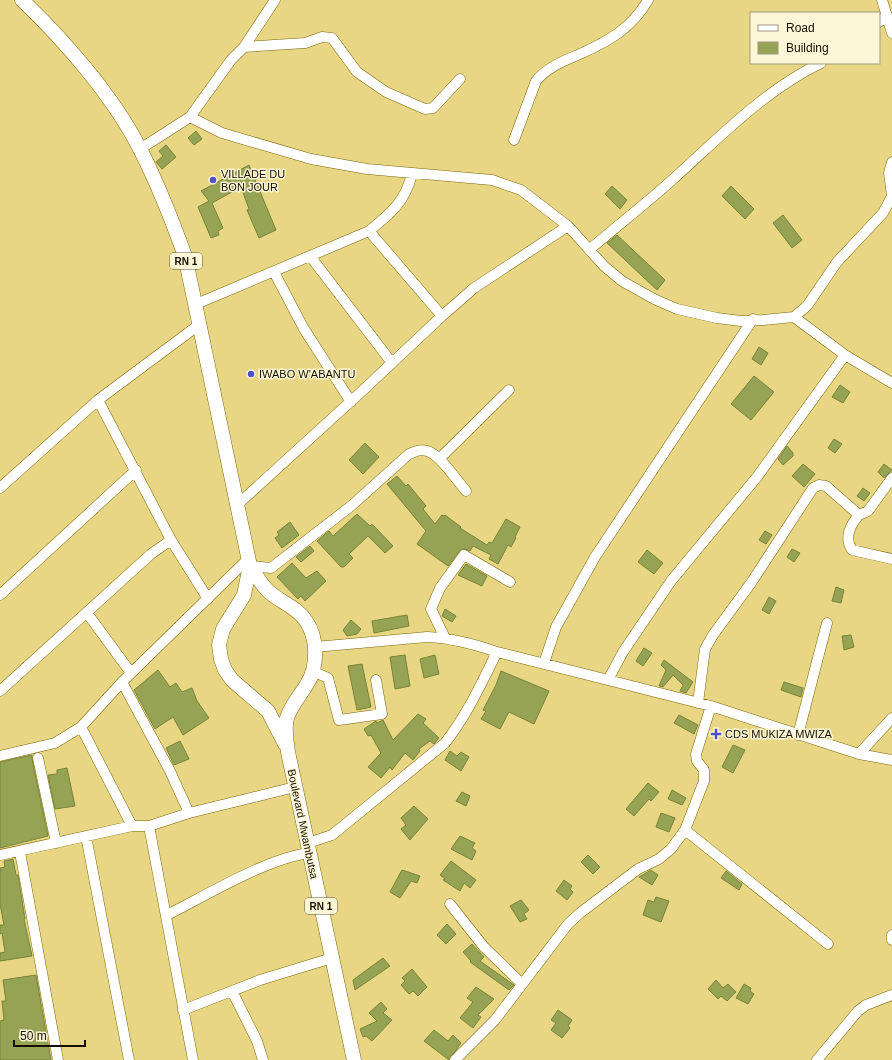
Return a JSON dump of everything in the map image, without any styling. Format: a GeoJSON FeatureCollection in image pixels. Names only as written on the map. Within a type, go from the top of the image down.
{"type":"FeatureCollection","features":[{"type":"Feature","properties":{"kind":"highway","name":"RN 1"},"geometry":{"type":"LineString","coordinates":[[22,0],[67,46],[120,117],[140,149],[175,229],[185,256],[236,506],[249,562]]}},
{"type":"Feature","properties":{"kind":"highway","name":"Boulevard Mwambutsa"},"geometry":{"type":"LineString","coordinates":[[249,562],[268,591],[295,609],[306,620],[311,630],[315,647],[312,671],[308,684],[296,698],[286,720],[288,752],[354,1060]]}},
{"type":"Feature","properties":{"kind":"highway","name":"Boulevard Mwambutsa"},"geometry":{"type":"LineString","coordinates":[[249,562],[244,595],[229,617],[223,629],[219,645],[221,659],[225,670],[232,680],[268,711],[288,752]]}},
{"type":"Feature","properties":{"kind":"street"},"geometry":{"type":"LineString","coordinates":[[140,149],[190,117],[231,60],[244,47],[274,0]]}},
{"type":"Feature","properties":{"kind":"street"},"geometry":{"type":"LineString","coordinates":[[514,140],[536,81],[542,73],[625,30],[640,15],[648,0]]}},
{"type":"Feature","properties":{"kind":"street"},"geometry":{"type":"LineString","coordinates":[[882,0],[883,19],[892,33]]}},
{"type":"Feature","properties":{"kind":"street"},"geometry":{"type":"LineString","coordinates":[[244,47],[305,43],[322,38],[332,38],[357,72],[386,92],[425,109],[433,108],[460,79]]}},
{"type":"Feature","properties":{"kind":"street"},"geometry":{"type":"LineString","coordinates":[[589,250],[671,181],[701,151],[749,111],[797,74],[819,64]]}},
{"type":"Feature","properties":{"kind":"street"},"geometry":{"type":"LineString","coordinates":[[190,117],[222,134],[311,159],[368,169],[492,180],[507,184],[521,190],[568,226],[604,266],[622,281],[677,309],[717,318],[741,320],[794,317],[807,306],[837,262],[883,213],[892,196],[892,162]]}},
{"type":"Feature","properties":{"kind":"street"},"geometry":{"type":"LineString","coordinates":[[194,305],[369,231],[394,212],[408,189],[412,174]]}},
{"type":"Feature","properties":{"kind":"street"},"geometry":{"type":"LineString","coordinates":[[236,506],[474,288],[568,226]]}},
{"type":"Feature","properties":{"kind":"street"},"geometry":{"type":"LineString","coordinates":[[369,231],[442,316]]}},
{"type":"Feature","properties":{"kind":"street"},"geometry":{"type":"LineString","coordinates":[[310,256],[392,363]]}},
{"type":"Feature","properties":{"kind":"street"},"geometry":{"type":"LineString","coordinates":[[274,272],[304,329],[351,402]]}},
{"type":"Feature","properties":{"kind":"street"},"geometry":{"type":"LineString","coordinates":[[794,317],[845,355],[892,383]]}},
{"type":"Feature","properties":{"kind":"street"},"geometry":{"type":"LineString","coordinates":[[544,663],[556,627],[595,557],[753,319]]}},
{"type":"Feature","properties":{"kind":"street"},"geometry":{"type":"LineString","coordinates":[[1,484],[98,400],[200,324]]}},
{"type":"Feature","properties":{"kind":"street"},"geometry":{"type":"LineString","coordinates":[[608,680],[623,652],[671,581],[757,478],[845,355]]}},
{"type":"Feature","properties":{"kind":"street"},"geometry":{"type":"LineString","coordinates":[[439,459],[509,390]]}},
{"type":"Feature","properties":{"kind":"street"},"geometry":{"type":"LineString","coordinates":[[98,400],[136,470],[171,540],[208,599]]}},
{"type":"Feature","properties":{"kind":"street"},"geometry":{"type":"LineString","coordinates":[[0,756],[55,743],[82,727],[131,673],[249,562],[271,568],[352,506],[409,454],[419,450],[429,451],[439,459],[466,491]]}},
{"type":"Feature","properties":{"kind":"street"},"geometry":{"type":"LineString","coordinates":[[0,595],[136,470]]}},
{"type":"Feature","properties":{"kind":"street"},"geometry":{"type":"LineString","coordinates":[[892,478],[868,511],[859,516],[852,523],[848,545],[852,550],[892,559]]}},
{"type":"Feature","properties":{"kind":"street"},"geometry":{"type":"LineString","coordinates":[[698,703],[705,649],[713,635],[751,583],[813,488],[819,485],[826,486],[859,516]]}},
{"type":"Feature","properties":{"kind":"street"},"geometry":{"type":"LineString","coordinates":[[0,692],[151,554],[171,540]]}},
{"type":"Feature","properties":{"kind":"street"},"geometry":{"type":"LineString","coordinates":[[445,638],[431,609],[440,588],[464,555],[510,582]]}},
{"type":"Feature","properties":{"kind":"street"},"geometry":{"type":"LineString","coordinates":[[87,613],[131,673]]}},
{"type":"Feature","properties":{"kind":"street"},"geometry":{"type":"LineString","coordinates":[[798,735],[827,623]]}},
{"type":"Feature","properties":{"kind":"street"},"geometry":{"type":"LineString","coordinates":[[315,647],[427,638],[445,638],[473,643],[497,652],[710,706],[859,754],[892,760]]}},
{"type":"Feature","properties":{"kind":"street"},"geometry":{"type":"LineString","coordinates":[[167,915],[247,875],[309,848],[332,835],[445,743],[459,726],[497,652]]}},
{"type":"Feature","properties":{"kind":"street"},"geometry":{"type":"LineString","coordinates":[[312,671],[328,678],[339,720],[382,714],[376,680]]}},
{"type":"Feature","properties":{"kind":"street"},"geometry":{"type":"LineString","coordinates":[[122,682],[170,771],[189,813]]}},
{"type":"Feature","properties":{"kind":"street"},"geometry":{"type":"LineString","coordinates":[[455,1060],[495,1020],[568,924],[580,913],[638,869],[663,855],[671,848],[685,830],[704,781],[704,770],[697,761],[696,754],[710,706]]}},
{"type":"Feature","properties":{"kind":"street"},"geometry":{"type":"LineString","coordinates":[[859,754],[892,718]]}},
{"type":"Feature","properties":{"kind":"street"},"geometry":{"type":"LineString","coordinates":[[82,727],[132,826]]}},
{"type":"Feature","properties":{"kind":"street"},"geometry":{"type":"LineString","coordinates":[[38,758],[56,843]]}},
{"type":"Feature","properties":{"kind":"street"},"geometry":{"type":"LineString","coordinates":[[0,855],[20,852],[132,826],[149,826],[189,813],[295,787]]}},
{"type":"Feature","properties":{"kind":"street"},"geometry":{"type":"LineString","coordinates":[[149,826],[167,915],[193,1060]]}},
{"type":"Feature","properties":{"kind":"street"},"geometry":{"type":"LineString","coordinates":[[685,830],[828,944]]}},
{"type":"Feature","properties":{"kind":"street"},"geometry":{"type":"LineString","coordinates":[[86,836],[129,1060]]}},
{"type":"Feature","properties":{"kind":"street"},"geometry":{"type":"LineString","coordinates":[[20,852],[58,1060]]}},
{"type":"Feature","properties":{"kind":"street"},"geometry":{"type":"LineString","coordinates":[[450,904],[484,947],[522,984]]}},
{"type":"Feature","properties":{"kind":"street"},"geometry":{"type":"LineString","coordinates":[[892,935],[892,940]]}},
{"type":"Feature","properties":{"kind":"street"},"geometry":{"type":"LineString","coordinates":[[183,1010],[260,980],[332,958]]}},
{"type":"Feature","properties":{"kind":"street"},"geometry":{"type":"LineString","coordinates":[[232,992],[254,1035],[264,1060]]}},
{"type":"Feature","properties":{"kind":"street"},"geometry":{"type":"LineString","coordinates":[[817,1060],[858,1011],[866,1005],[892,995]]}},
{"type":"Feature","properties":{"kind":"building"},"geometry":{"type":"Polygon","coordinates":[[[196,131],[202,139],[194,145],[188,138],[196,131]]]}},
{"type":"Feature","properties":{"kind":"building"},"geometry":{"type":"Polygon","coordinates":[[[166,145],[176,157],[162,169],[156,162],[163,156],[159,151],[166,145]]]}},
{"type":"Feature","properties":{"kind":"building"},"geometry":{"type":"Polygon","coordinates":[[[249,165],[276,230],[259,238],[247,210],[249,209],[241,187],[212,203],[223,228],[218,231],[219,235],[211,238],[198,207],[209,201],[201,191],[249,165]]]}},
{"type":"Feature","properties":{"kind":"building"},"geometry":{"type":"Polygon","coordinates":[[[612,186],[627,200],[620,209],[605,194],[612,186]]]}},
{"type":"Feature","properties":{"kind":"building"},"geometry":{"type":"Polygon","coordinates":[[[731,186],[754,209],[745,219],[722,196],[731,186]]]}},
{"type":"Feature","properties":{"kind":"building"},"geometry":{"type":"Polygon","coordinates":[[[783,215],[802,240],[792,248],[773,223],[783,215]]]}},
{"type":"Feature","properties":{"kind":"building"},"geometry":{"type":"Polygon","coordinates":[[[617,235],[665,280],[657,290],[607,243],[617,235]]]}},
{"type":"Feature","properties":{"kind":"building"},"geometry":{"type":"Polygon","coordinates":[[[759,347],[768,353],[761,365],[752,359],[759,347]]]}},
{"type":"Feature","properties":{"kind":"building"},"geometry":{"type":"Polygon","coordinates":[[[754,376],[774,392],[751,420],[731,404],[754,376]]]}},
{"type":"Feature","properties":{"kind":"building"},"geometry":{"type":"Polygon","coordinates":[[[840,385],[850,392],[843,403],[832,397],[840,385]]]}},
{"type":"Feature","properties":{"kind":"building"},"geometry":{"type":"Polygon","coordinates":[[[834,439],[842,444],[835,453],[828,448],[834,439]]]}},
{"type":"Feature","properties":{"kind":"building"},"geometry":{"type":"Polygon","coordinates":[[[365,443],[379,457],[363,474],[349,460],[365,443]]]}},
{"type":"Feature","properties":{"kind":"building"},"geometry":{"type":"Polygon","coordinates":[[[787,446],[793,453],[793,456],[783,465],[778,459],[787,446]]]}},
{"type":"Feature","properties":{"kind":"building"},"geometry":{"type":"Polygon","coordinates":[[[803,464],[815,474],[804,487],[792,476],[803,464]]]}},
{"type":"Feature","properties":{"kind":"building"},"geometry":{"type":"Polygon","coordinates":[[[884,464],[892,470],[884,478],[878,472],[884,464]]]}},
{"type":"Feature","properties":{"kind":"building"},"geometry":{"type":"Polygon","coordinates":[[[397,476],[406,486],[408,484],[426,506],[423,509],[435,524],[442,515],[445,515],[461,527],[460,528],[487,545],[489,542],[492,543],[506,519],[520,527],[511,547],[508,545],[498,564],[489,559],[491,555],[473,546],[470,551],[461,549],[448,566],[417,544],[426,531],[387,484],[397,476]]]}},
{"type":"Feature","properties":{"kind":"building"},"geometry":{"type":"Polygon","coordinates":[[[863,488],[870,493],[864,501],[857,496],[863,488]]]}},
{"type":"Feature","properties":{"kind":"building"},"geometry":{"type":"Polygon","coordinates":[[[357,514],[370,526],[372,524],[393,546],[385,553],[368,536],[349,554],[353,558],[344,567],[341,567],[317,541],[329,531],[333,536],[357,514]]]}},
{"type":"Feature","properties":{"kind":"building"},"geometry":{"type":"Polygon","coordinates":[[[290,522],[299,535],[282,548],[275,538],[279,535],[277,532],[290,522]]]}},
{"type":"Feature","properties":{"kind":"building"},"geometry":{"type":"Polygon","coordinates":[[[765,531],[772,535],[766,544],[759,540],[765,531]]]}},
{"type":"Feature","properties":{"kind":"building"},"geometry":{"type":"Polygon","coordinates":[[[310,546],[314,551],[301,562],[296,557],[310,546]]]}},
{"type":"Feature","properties":{"kind":"building"},"geometry":{"type":"Polygon","coordinates":[[[792,549],[800,553],[794,562],[787,557],[792,549]]]}},
{"type":"Feature","properties":{"kind":"building"},"geometry":{"type":"Polygon","coordinates":[[[647,550],[663,563],[654,574],[638,562],[647,550]]]}},
{"type":"Feature","properties":{"kind":"building"},"geometry":{"type":"Polygon","coordinates":[[[292,563],[306,578],[317,571],[326,581],[305,601],[301,596],[298,599],[277,577],[292,563]]]}},
{"type":"Feature","properties":{"kind":"building"},"geometry":{"type":"Polygon","coordinates":[[[466,564],[487,576],[482,586],[458,575],[466,564]]]}},
{"type":"Feature","properties":{"kind":"building"},"geometry":{"type":"Polygon","coordinates":[[[836,587],[844,590],[841,603],[832,601],[836,587]]]}},
{"type":"Feature","properties":{"kind":"building"},"geometry":{"type":"Polygon","coordinates":[[[769,597],[776,601],[769,614],[762,610],[769,597]]]}},
{"type":"Feature","properties":{"kind":"building"},"geometry":{"type":"Polygon","coordinates":[[[445,609],[456,616],[452,622],[442,616],[445,609]]]}},
{"type":"Feature","properties":{"kind":"building"},"geometry":{"type":"Polygon","coordinates":[[[407,615],[409,626],[374,633],[372,621],[407,615]]]}},
{"type":"Feature","properties":{"kind":"building"},"geometry":{"type":"Polygon","coordinates":[[[351,620],[361,629],[357,634],[347,636],[343,630],[351,620]]]}},
{"type":"Feature","properties":{"kind":"building"},"geometry":{"type":"Polygon","coordinates":[[[851,635],[854,647],[844,650],[842,636],[851,635]]]}},
{"type":"Feature","properties":{"kind":"building"},"geometry":{"type":"Polygon","coordinates":[[[644,648],[652,653],[643,666],[636,661],[644,648]]]}},
{"type":"Feature","properties":{"kind":"building"},"geometry":{"type":"Polygon","coordinates":[[[405,655],[410,686],[395,689],[390,657],[405,655]]]}},
{"type":"Feature","properties":{"kind":"building"},"geometry":{"type":"Polygon","coordinates":[[[435,655],[439,674],[424,678],[420,659],[435,655]]]}},
{"type":"Feature","properties":{"kind":"building"},"geometry":{"type":"Polygon","coordinates":[[[664,660],[693,682],[686,693],[680,691],[683,685],[673,675],[663,687],[659,686],[666,670],[661,665],[664,660]]]}},
{"type":"Feature","properties":{"kind":"building"},"geometry":{"type":"Polygon","coordinates":[[[362,664],[371,707],[357,710],[348,666],[362,664]]]}},
{"type":"Feature","properties":{"kind":"building"},"geometry":{"type":"Polygon","coordinates":[[[158,670],[170,687],[176,683],[182,692],[192,688],[197,701],[209,718],[183,735],[173,717],[155,729],[134,690],[158,670]]]}},
{"type":"Feature","properties":{"kind":"building"},"geometry":{"type":"Polygon","coordinates":[[[501,671],[549,691],[534,724],[509,712],[500,729],[481,719],[486,711],[483,710],[496,685],[501,671]]]}},
{"type":"Feature","properties":{"kind":"building"},"geometry":{"type":"Polygon","coordinates":[[[784,682],[803,688],[801,697],[781,690],[784,682]]]}},
{"type":"Feature","properties":{"kind":"building"},"geometry":{"type":"Polygon","coordinates":[[[418,714],[426,719],[423,723],[439,738],[434,744],[430,741],[419,749],[420,751],[413,760],[405,753],[392,770],[390,767],[381,778],[368,767],[381,753],[371,735],[368,736],[364,729],[376,721],[377,723],[383,720],[393,740],[418,714]]]}},
{"type":"Feature","properties":{"kind":"building"},"geometry":{"type":"Polygon","coordinates":[[[679,715],[698,725],[694,734],[674,723],[679,715]]]}},
{"type":"Feature","properties":{"kind":"building"},"geometry":{"type":"Polygon","coordinates":[[[180,741],[189,759],[174,765],[166,748],[180,741]]]}},
{"type":"Feature","properties":{"kind":"building"},"geometry":{"type":"Polygon","coordinates":[[[733,745],[745,750],[733,773],[722,767],[733,745]]]}},
{"type":"Feature","properties":{"kind":"building"},"geometry":{"type":"Polygon","coordinates":[[[450,751],[457,756],[461,752],[469,757],[461,771],[445,760],[450,751]]]}},
{"type":"Feature","properties":{"kind":"building"},"geometry":{"type":"Polygon","coordinates":[[[32,755],[48,836],[0,848],[0,762],[32,755]]]}},
{"type":"Feature","properties":{"kind":"building"},"geometry":{"type":"Polygon","coordinates":[[[67,768],[75,806],[55,809],[48,775],[57,774],[57,770],[67,768]]]}},
{"type":"Feature","properties":{"kind":"building"},"geometry":{"type":"Polygon","coordinates":[[[648,783],[659,792],[651,801],[649,799],[634,816],[626,809],[648,783]]]}},
{"type":"Feature","properties":{"kind":"building"},"geometry":{"type":"Polygon","coordinates":[[[672,790],[686,798],[682,805],[668,799],[672,790]]]}},
{"type":"Feature","properties":{"kind":"building"},"geometry":{"type":"Polygon","coordinates":[[[462,792],[470,796],[466,806],[456,801],[462,792]]]}},
{"type":"Feature","properties":{"kind":"building"},"geometry":{"type":"Polygon","coordinates":[[[414,806],[428,819],[410,840],[401,829],[406,825],[401,818],[414,806]]]}},
{"type":"Feature","properties":{"kind":"building"},"geometry":{"type":"Polygon","coordinates":[[[661,813],[675,818],[669,832],[656,827],[661,813]]]}},
{"type":"Feature","properties":{"kind":"building"},"geometry":{"type":"Polygon","coordinates":[[[460,836],[475,843],[472,848],[476,851],[472,860],[451,849],[460,836]]]}},
{"type":"Feature","properties":{"kind":"building"},"geometry":{"type":"Polygon","coordinates":[[[588,855],[600,867],[593,874],[581,862],[588,855]]]}},
{"type":"Feature","properties":{"kind":"building"},"geometry":{"type":"Polygon","coordinates":[[[13,859],[16,875],[18,875],[24,919],[32,956],[0,961],[0,953],[5,952],[2,933],[0,934],[0,925],[4,925],[0,904],[0,868],[5,867],[4,861],[13,859]]]}},
{"type":"Feature","properties":{"kind":"building"},"geometry":{"type":"Polygon","coordinates":[[[451,861],[476,880],[470,888],[464,883],[460,891],[443,880],[445,879],[440,875],[451,861]]]}},
{"type":"Feature","properties":{"kind":"building"},"geometry":{"type":"Polygon","coordinates":[[[402,870],[420,876],[417,883],[411,881],[400,898],[390,892],[402,870]]]}},
{"type":"Feature","properties":{"kind":"building"},"geometry":{"type":"Polygon","coordinates":[[[651,870],[658,875],[652,885],[639,877],[651,870]]]}},
{"type":"Feature","properties":{"kind":"building"},"geometry":{"type":"Polygon","coordinates":[[[726,871],[742,884],[739,890],[721,878],[726,871]]]}},
{"type":"Feature","properties":{"kind":"building"},"geometry":{"type":"Polygon","coordinates":[[[564,880],[572,886],[570,889],[573,892],[567,900],[556,891],[564,880]]]}},
{"type":"Feature","properties":{"kind":"building"},"geometry":{"type":"Polygon","coordinates":[[[656,897],[669,901],[661,922],[643,915],[648,900],[654,902],[656,897]]]}},
{"type":"Feature","properties":{"kind":"building"},"geometry":{"type":"Polygon","coordinates":[[[521,900],[529,910],[524,914],[527,919],[520,922],[510,906],[521,900]]]}},
{"type":"Feature","properties":{"kind":"building"},"geometry":{"type":"Polygon","coordinates":[[[447,924],[456,934],[446,944],[437,935],[447,924]]]}},
{"type":"Feature","properties":{"kind":"building"},"geometry":{"type":"Polygon","coordinates":[[[472,944],[484,957],[480,961],[514,985],[509,990],[470,962],[471,961],[463,952],[472,944]]]}},
{"type":"Feature","properties":{"kind":"building"},"geometry":{"type":"Polygon","coordinates":[[[383,958],[390,966],[355,990],[353,980],[383,958]]]}},
{"type":"Feature","properties":{"kind":"building"},"geometry":{"type":"Polygon","coordinates":[[[412,969],[427,987],[418,996],[413,991],[409,994],[401,985],[405,981],[402,978],[412,969]]]}},
{"type":"Feature","properties":{"kind":"building"},"geometry":{"type":"Polygon","coordinates":[[[36,975],[51,1060],[0,1060],[0,1021],[4,1020],[2,1001],[6,1001],[3,980],[36,975]]]}},
{"type":"Feature","properties":{"kind":"building"},"geometry":{"type":"Polygon","coordinates":[[[716,980],[723,988],[728,984],[736,992],[727,1001],[721,996],[718,999],[708,989],[716,980]]]}},
{"type":"Feature","properties":{"kind":"building"},"geometry":{"type":"Polygon","coordinates":[[[744,984],[751,988],[750,991],[754,994],[748,1004],[736,998],[744,984]]]}},
{"type":"Feature","properties":{"kind":"building"},"geometry":{"type":"Polygon","coordinates":[[[476,987],[494,999],[478,1015],[481,1017],[473,1028],[460,1018],[473,1002],[467,998],[476,987]]]}},
{"type":"Feature","properties":{"kind":"building"},"geometry":{"type":"Polygon","coordinates":[[[381,1002],[387,1009],[383,1013],[392,1020],[372,1041],[366,1036],[363,1037],[360,1029],[377,1021],[369,1013],[381,1002]]]}},
{"type":"Feature","properties":{"kind":"building"},"geometry":{"type":"Polygon","coordinates":[[[558,1010],[572,1020],[568,1026],[570,1028],[562,1038],[551,1030],[556,1023],[551,1020],[558,1010]]]}},
{"type":"Feature","properties":{"kind":"building"},"geometry":{"type":"Polygon","coordinates":[[[434,1030],[448,1041],[453,1035],[461,1043],[449,1060],[424,1041],[434,1030]]]}},
{"type":"Feature","properties":{"kind":"place","name":"VILLADE DU BON JOUR"},"geometry":{"type":"Point","coordinates":[213,180]}},
{"type":"Feature","properties":{"kind":"place","name":"IWABO W'ABANTU"},"geometry":{"type":"Point","coordinates":[251,374]}},
{"type":"Feature","properties":{"kind":"place","name":"CDS MUKIZA MWIZA"},"geometry":{"type":"Point","coordinates":[716,734]}}]}
